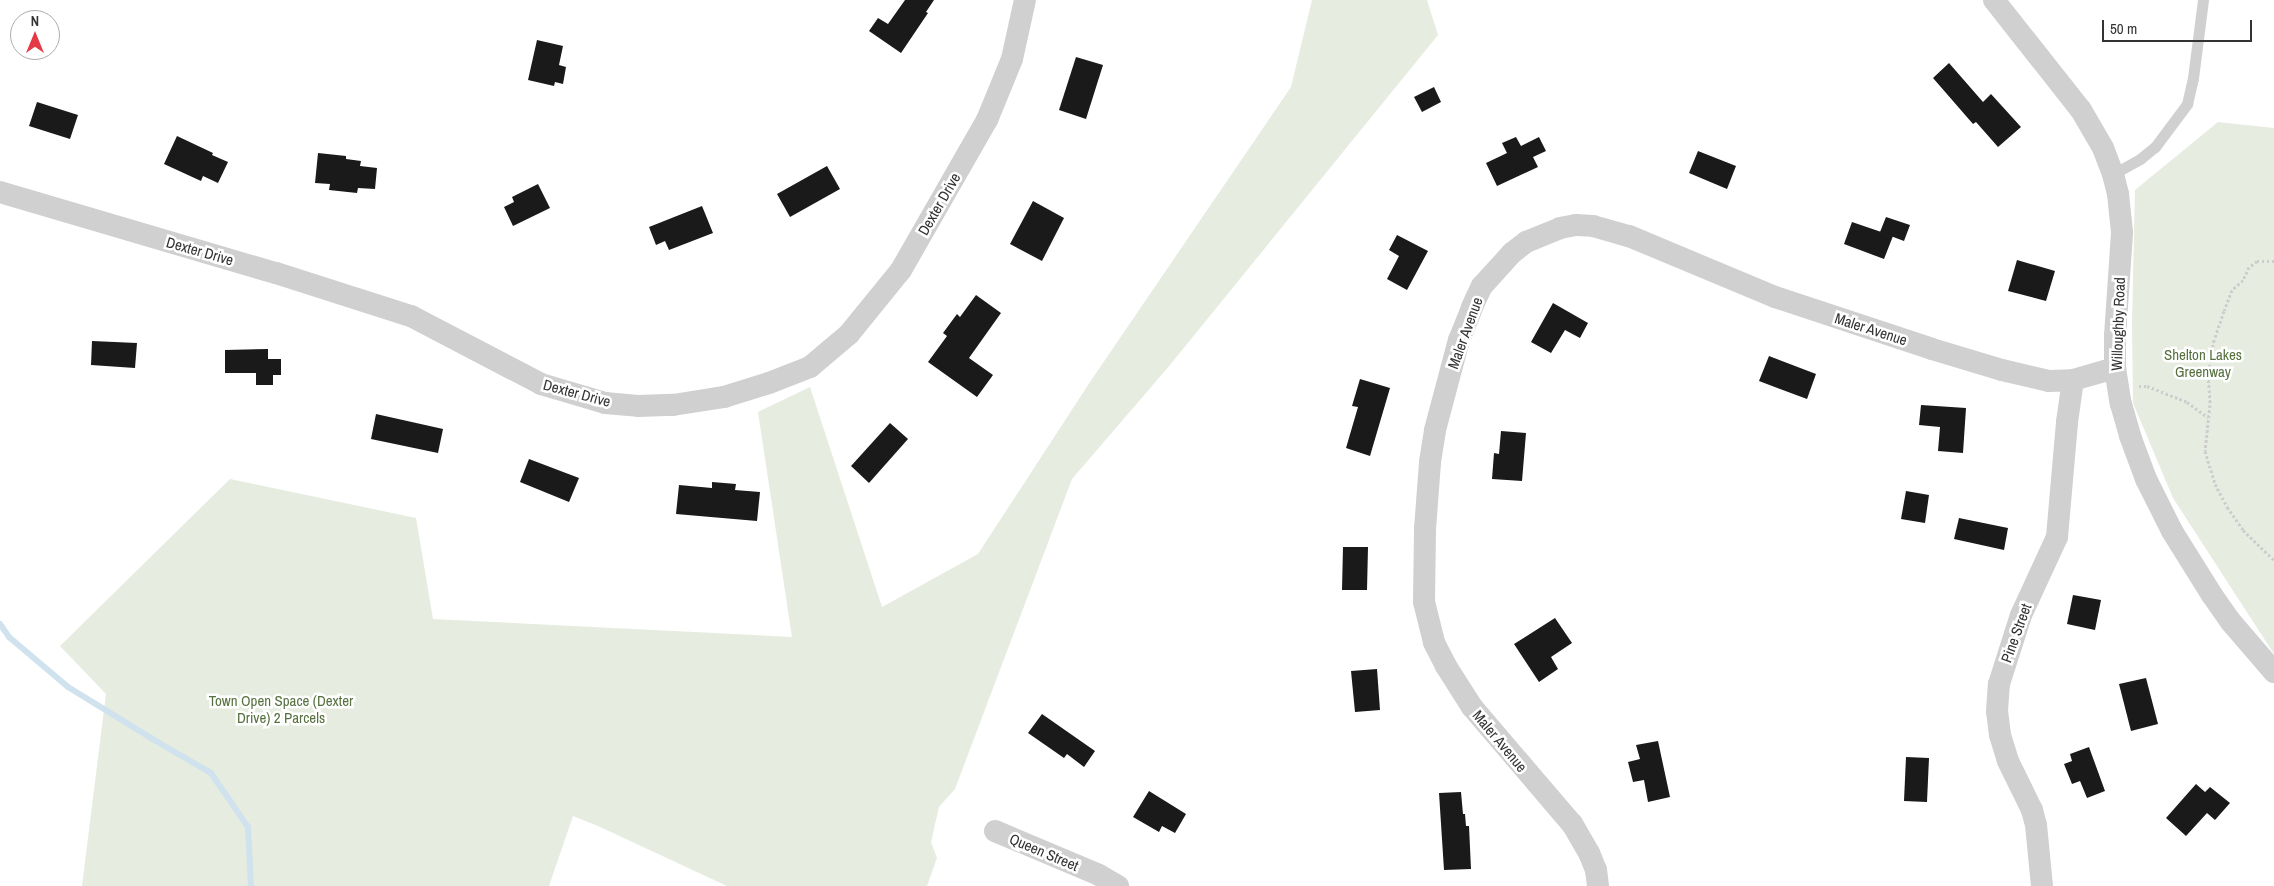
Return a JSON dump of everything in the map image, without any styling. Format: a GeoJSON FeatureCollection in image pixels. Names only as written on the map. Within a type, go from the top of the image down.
{"type":"FeatureCollection","features":[{"type":"Feature","properties":{"kind":"street","name":"Dexter Drive"},"geometry":{"type":"LineString","coordinates":[[0,192],[266,270],[411,316],[541,384],[605,403],[638,406],[673,404],[724,396],[769,384],[810,367],[849,334],[901,270],[987,120],[1012,59],[1025,0]]}},
{"type":"Feature","properties":{"kind":"street","name":"Willoughby Road"},"geometry":{"type":"LineString","coordinates":[[1994,0],[2081,110],[2103,148],[2113,174],[2118,194],[2122,232],[2115,336],[2116,376],[2130,436],[2146,479],[2172,531],[2231,622],[2274,672]]}},
{"type":"Feature","properties":{"kind":"street","name":"Maler Avenue"},"geometry":{"type":"LineString","coordinates":[[1598,886],[1596,870],[1589,853],[1572,824],[1472,707],[1434,642],[1426,610],[1424,529],[1435,430],[1459,340],[1482,286],[1512,253],[1543,234],[1576,225],[1593,226],[1629,236],[1775,297],[1932,349],[2049,382],[2116,376]]}},
{"type":"Feature","properties":{"kind":"street","name":"Pine Street"},"geometry":{"type":"LineString","coordinates":[[2042,886],[2036,825],[2032,810],[2008,761],[2000,736],[1997,711],[1999,684],[2021,615],[2057,537],[2067,422],[2073,380]]}},
{"type":"Feature","properties":{"kind":"street","name":"Queen Street"},"geometry":{"type":"LineString","coordinates":[[996,831],[1099,875],[1118,886]]}},
{"type":"Feature","properties":{"kind":"lane"},"geometry":{"type":"LineString","coordinates":[[2113,174],[2140,159],[2155,147],[2187,104],[2193,78],[2203,0]]}},
{"type":"Feature","properties":{"kind":"path"},"geometry":{"type":"LineString","coordinates":[[2274,262],[2257,261],[2249,267],[2243,280],[2232,290],[2214,340],[2208,375],[2210,405],[2205,451],[2215,484],[2243,530],[2274,560]]}},
{"type":"Feature","properties":{"kind":"path"},"geometry":{"type":"LineString","coordinates":[[2116,376],[2187,402],[2208,416]]}},
{"type":"Feature","properties":{"kind":"green space","name":"Town Open Space (Dexter Drive) 2 Parcels"},"geometry":{"type":"Polygon","coordinates":[[[1312,0],[1427,0],[1438,35],[1170,365],[1072,479],[955,789],[939,807],[931,842],[937,858],[927,886],[727,886],[573,816],[549,886],[82,886],[106,694],[60,646],[230,479],[416,518],[433,619],[792,637],[758,412],[810,387],[882,607],[978,554],[1090,382],[1291,87],[1312,0]]]}},
{"type":"Feature","properties":{"kind":"green space","name":"Shelton Lakes Greenway"},"geometry":{"type":"Polygon","coordinates":[[[2218,122],[2274,128],[2274,654],[2173,498],[2133,403],[2132,323],[2135,190],[2218,122]]]}},
{"type":"Feature","properties":{"kind":"building"},"geometry":{"type":"Polygon","coordinates":[[[905,0],[934,0],[926,12],[928,13],[901,53],[869,31],[878,18],[888,24],[905,0]]]}},
{"type":"Feature","properties":{"kind":"building"},"geometry":{"type":"Polygon","coordinates":[[[537,40],[563,46],[559,65],[566,67],[563,84],[555,82],[554,86],[528,80],[537,40]]]}},
{"type":"Feature","properties":{"kind":"building"},"geometry":{"type":"Polygon","coordinates":[[[1076,57],[1103,65],[1086,119],[1059,110],[1076,57]]]}},
{"type":"Feature","properties":{"kind":"building"},"geometry":{"type":"Polygon","coordinates":[[[1949,63],[1983,102],[1991,94],[2021,127],[1998,147],[1976,122],[1973,124],[1933,78],[1949,63]]]}},
{"type":"Feature","properties":{"kind":"building"},"geometry":{"type":"Polygon","coordinates":[[[1434,87],[1441,102],[1422,112],[1414,97],[1434,87]]]}},
{"type":"Feature","properties":{"kind":"building"},"geometry":{"type":"Polygon","coordinates":[[[37,102],[78,115],[70,139],[29,126],[37,102]]]}},
{"type":"Feature","properties":{"kind":"building"},"geometry":{"type":"Polygon","coordinates":[[[177,136],[228,162],[218,183],[203,176],[201,181],[164,164],[177,136]]]}},
{"type":"Feature","properties":{"kind":"building"},"geometry":{"type":"Polygon","coordinates":[[[1516,137],[1521,146],[1539,137],[1546,151],[1533,157],[1538,167],[1497,186],[1486,163],[1507,153],[1502,143],[1516,137]]]}},
{"type":"Feature","properties":{"kind":"building"},"geometry":{"type":"Polygon","coordinates":[[[1698,151],[1736,166],[1727,189],[1689,173],[1698,151]]]}},
{"type":"Feature","properties":{"kind":"building"},"geometry":{"type":"Polygon","coordinates":[[[318,153],[346,156],[346,159],[361,161],[360,166],[377,168],[375,189],[358,188],[357,193],[329,190],[330,184],[315,183],[318,153]]]}},
{"type":"Feature","properties":{"kind":"building"},"geometry":{"type":"Polygon","coordinates":[[[827,166],[840,189],[790,217],[777,194],[827,166]]]}},
{"type":"Feature","properties":{"kind":"building"},"geometry":{"type":"Polygon","coordinates":[[[538,184],[550,208],[513,226],[504,207],[514,202],[512,197],[538,184]]]}},
{"type":"Feature","properties":{"kind":"building"},"geometry":{"type":"Polygon","coordinates":[[[1033,201],[1064,218],[1042,261],[1010,244],[1033,201]]]}},
{"type":"Feature","properties":{"kind":"building"},"geometry":{"type":"Polygon","coordinates":[[[702,206],[713,233],[669,250],[665,241],[656,245],[649,227],[702,206]]]}},
{"type":"Feature","properties":{"kind":"building"},"geometry":{"type":"Polygon","coordinates":[[[1886,217],[1910,225],[1904,241],[1880,232],[1886,217]]]}},
{"type":"Feature","properties":{"kind":"building"},"geometry":{"type":"Polygon","coordinates":[[[1852,222],[1893,236],[1884,259],[1844,244],[1852,222]]]}},
{"type":"Feature","properties":{"kind":"building"},"geometry":{"type":"Polygon","coordinates":[[[1397,235],[1428,251],[1407,290],[1387,279],[1399,256],[1389,250],[1397,235]]]}},
{"type":"Feature","properties":{"kind":"building"},"geometry":{"type":"Polygon","coordinates":[[[2017,260],[2055,271],[2046,301],[2008,291],[2017,260]]]}},
{"type":"Feature","properties":{"kind":"building"},"geometry":{"type":"Polygon","coordinates":[[[976,295],[1001,313],[969,358],[993,375],[977,397],[928,362],[947,336],[943,333],[957,314],[960,317],[976,295]]]}},
{"type":"Feature","properties":{"kind":"building"},"geometry":{"type":"Polygon","coordinates":[[[1553,303],[1588,323],[1580,338],[1565,330],[1551,353],[1531,342],[1553,303]]]}},
{"type":"Feature","properties":{"kind":"building"},"geometry":{"type":"Polygon","coordinates":[[[92,341],[137,343],[135,368],[91,365],[92,341]]]}},
{"type":"Feature","properties":{"kind":"building"},"geometry":{"type":"Polygon","coordinates":[[[268,349],[268,359],[281,359],[281,375],[273,375],[273,385],[256,385],[256,373],[225,373],[225,350],[268,349]]]}},
{"type":"Feature","properties":{"kind":"building"},"geometry":{"type":"Polygon","coordinates":[[[1769,356],[1816,374],[1807,399],[1759,381],[1769,356]]]}},
{"type":"Feature","properties":{"kind":"building"},"geometry":{"type":"Polygon","coordinates":[[[1360,379],[1390,388],[1370,456],[1346,448],[1358,407],[1352,406],[1360,379]]]}},
{"type":"Feature","properties":{"kind":"building"},"geometry":{"type":"Polygon","coordinates":[[[1921,405],[1966,408],[1963,453],[1938,451],[1940,427],[1919,425],[1921,405]]]}},
{"type":"Feature","properties":{"kind":"building"},"geometry":{"type":"Polygon","coordinates":[[[376,414],[443,429],[438,453],[371,439],[376,414]]]}},
{"type":"Feature","properties":{"kind":"building"},"geometry":{"type":"Polygon","coordinates":[[[890,423],[908,439],[869,483],[851,466],[890,423]]]}},
{"type":"Feature","properties":{"kind":"building"},"geometry":{"type":"Polygon","coordinates":[[[1501,431],[1526,433],[1522,481],[1492,479],[1494,453],[1499,454],[1501,431]]]}},
{"type":"Feature","properties":{"kind":"building"},"geometry":{"type":"Polygon","coordinates":[[[529,459],[579,478],[569,502],[520,482],[529,459]]]}},
{"type":"Feature","properties":{"kind":"building"},"geometry":{"type":"Polygon","coordinates":[[[712,482],[736,484],[735,490],[760,492],[757,521],[676,514],[679,485],[712,488],[712,482]]]}},
{"type":"Feature","properties":{"kind":"building"},"geometry":{"type":"Polygon","coordinates":[[[1906,491],[1929,495],[1925,523],[1901,519],[1906,491]]]}},
{"type":"Feature","properties":{"kind":"building"},"geometry":{"type":"Polygon","coordinates":[[[1959,518],[2008,528],[2004,550],[1954,539],[1959,518]]]}},
{"type":"Feature","properties":{"kind":"building"},"geometry":{"type":"Polygon","coordinates":[[[1343,547],[1368,547],[1367,590],[1342,590],[1343,547]]]}},
{"type":"Feature","properties":{"kind":"building"},"geometry":{"type":"Polygon","coordinates":[[[2073,595],[2101,600],[2095,630],[2067,624],[2073,595]]]}},
{"type":"Feature","properties":{"kind":"building"},"geometry":{"type":"Polygon","coordinates":[[[1555,618],[1572,643],[1551,657],[1558,669],[1539,682],[1514,644],[1555,618]]]}},
{"type":"Feature","properties":{"kind":"building"},"geometry":{"type":"Polygon","coordinates":[[[1377,669],[1380,710],[1355,712],[1351,671],[1377,669]]]}},
{"type":"Feature","properties":{"kind":"building"},"geometry":{"type":"Polygon","coordinates":[[[2146,678],[2158,724],[2131,731],[2119,684],[2146,678]]]}},
{"type":"Feature","properties":{"kind":"building"},"geometry":{"type":"Polygon","coordinates":[[[1042,714],[1095,751],[1084,767],[1067,754],[1064,758],[1028,733],[1042,714]]]}},
{"type":"Feature","properties":{"kind":"building"},"geometry":{"type":"Polygon","coordinates":[[[1658,741],[1670,797],[1648,802],[1644,780],[1633,782],[1628,762],[1640,759],[1636,745],[1658,741]]]}},
{"type":"Feature","properties":{"kind":"building"},"geometry":{"type":"Polygon","coordinates":[[[2089,747],[2105,791],[2087,798],[2080,781],[2072,784],[2064,764],[2072,761],[2070,754],[2089,747]]]}},
{"type":"Feature","properties":{"kind":"building"},"geometry":{"type":"Polygon","coordinates":[[[1906,757],[1929,758],[1927,802],[1904,801],[1906,757]]]}},
{"type":"Feature","properties":{"kind":"building"},"geometry":{"type":"Polygon","coordinates":[[[2196,784],[2205,792],[2210,787],[2230,803],[2215,820],[2207,813],[2186,836],[2166,818],[2196,784]]]}},
{"type":"Feature","properties":{"kind":"building"},"geometry":{"type":"Polygon","coordinates":[[[1149,791],[1186,814],[1175,833],[1162,826],[1159,832],[1133,817],[1149,791]]]}},
{"type":"Feature","properties":{"kind":"building"},"geometry":{"type":"Polygon","coordinates":[[[1461,792],[1463,814],[1465,814],[1466,826],[1469,826],[1471,869],[1444,870],[1439,793],[1461,792]]]}},
{"type":"Feature","properties":{"kind":"waterway"},"geometry":{"type":"LineString","coordinates":[[0,624],[9,637],[68,687],[211,773],[248,827],[251,886]]}}]}
